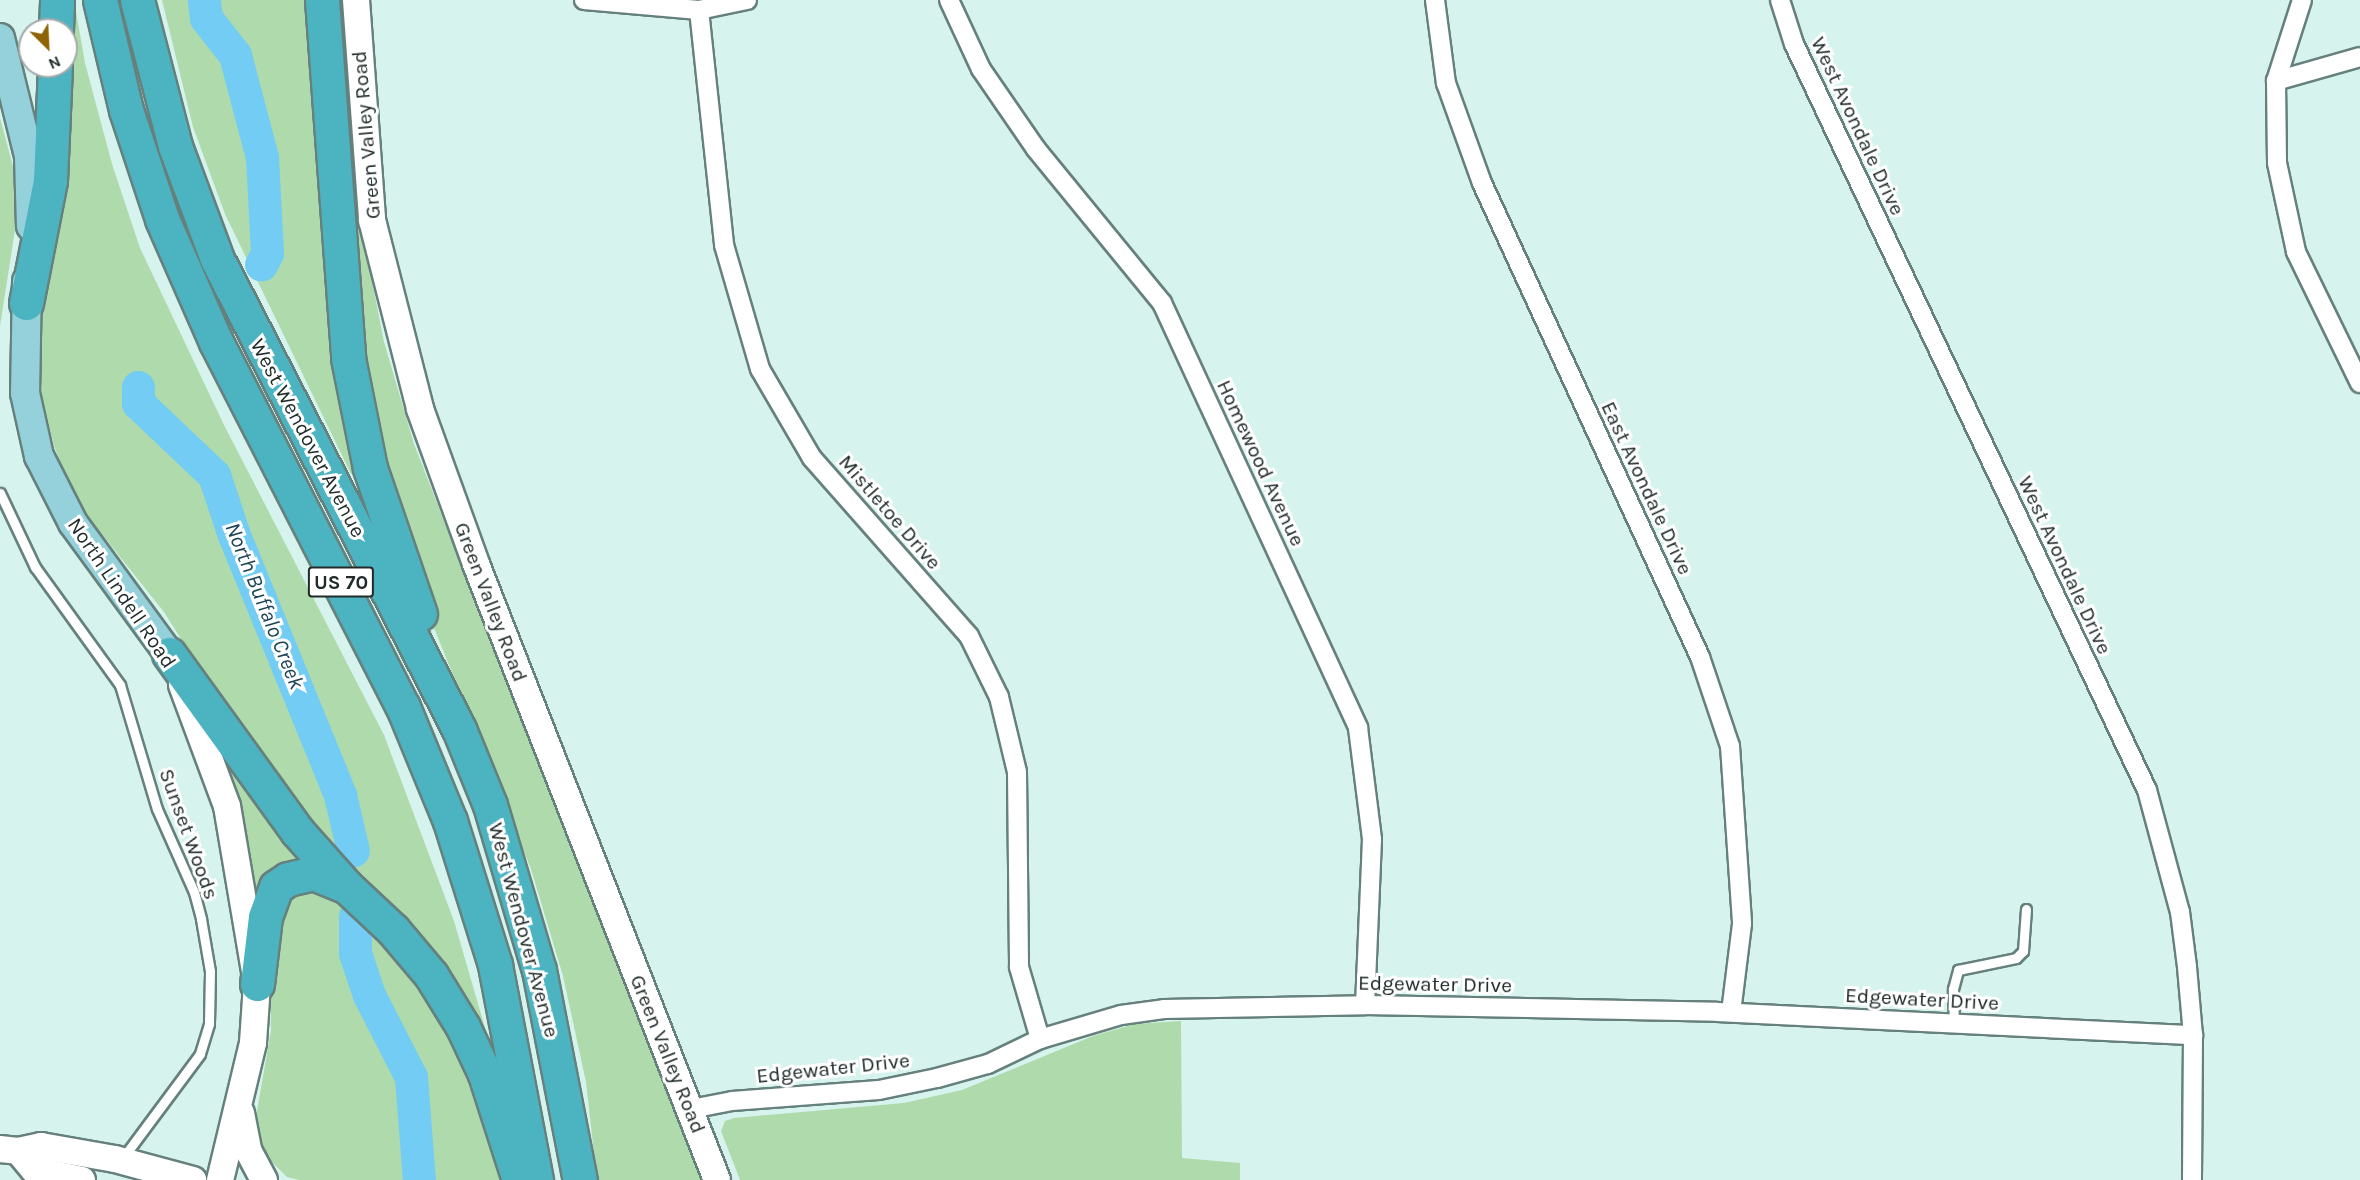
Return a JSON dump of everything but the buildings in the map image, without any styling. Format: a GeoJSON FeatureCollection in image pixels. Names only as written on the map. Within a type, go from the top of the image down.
{"type":"FeatureCollection","features":[{"type":"Feature","properties":{"kind":"highway"},"geometry":{"type":"LineString","coordinates":[[56,18],[57,0]]}},
{"type":"Feature","properties":{"kind":"highway","name":"West Wendover Avenue"},"geometry":{"type":"LineString","coordinates":[[100,0],[126,111],[162,219],[216,342],[393,687],[450,821],[495,965],[536,1180]]}},
{"type":"Feature","properties":{"kind":"highway","name":"West Wendover Avenue"},"geometry":{"type":"LineString","coordinates":[[137,0],[171,135],[217,259],[247,323],[459,729],[490,805],[524,912],[562,1077],[580,1180]]}},
{"type":"Feature","properties":{"kind":"highway"},"geometry":{"type":"LineString","coordinates":[[322,0],[348,358],[370,468],[459,729]]}},
{"type":"Feature","properties":{"kind":"highway"},"geometry":{"type":"LineString","coordinates":[[26,303],[50,181],[54,78]]}},
{"type":"Feature","properties":{"kind":"highway"},"geometry":{"type":"LineString","coordinates":[[169,654],[297,831],[346,886],[393,930],[431,975],[463,1027],[484,1074],[519,1180]]}},
{"type":"Feature","properties":{"kind":"highway"},"geometry":{"type":"LineString","coordinates":[[257,984],[265,917],[276,887],[288,879],[314,873],[346,886]]}},
{"type":"Feature","properties":{"kind":"main road","name":"Green Valley Road"},"geometry":{"type":"LineString","coordinates":[[356,0],[372,220],[420,409],[480,575],[717,1180]]}},
{"type":"Feature","properties":{"kind":"main road","name":"North Lindell Road"},"geometry":{"type":"LineString","coordinates":[[1,56],[29,156],[32,186],[26,303],[25,393],[39,456],[73,523],[169,654],[227,806],[257,984],[253,1043],[220,1180]]}},
{"type":"Feature","properties":{"kind":"main road"},"geometry":{"type":"LineString","coordinates":[[240,1104],[248,1150],[264,1180]]}},
{"type":"Feature","properties":{"kind":"main road"},"geometry":{"type":"LineString","coordinates":[[9,1150],[41,1146],[120,1161],[193,1180]]}},
{"type":"Feature","properties":{"kind":"main road"},"geometry":{"type":"LineString","coordinates":[[9,1150],[34,1170],[82,1180]]}},
{"type":"Feature","properties":{"kind":"street"},"geometry":{"type":"LineString","coordinates":[[584,0],[699,10],[747,0]]}},
{"type":"Feature","properties":{"kind":"street","name":"Homewood Avenue"},"geometry":{"type":"LineString","coordinates":[[949,0],[981,69],[1036,149],[1162,303],[1358,728],[1372,839],[1365,1005]]}},
{"type":"Feature","properties":{"kind":"street","name":"East Avondale Drive"},"geometry":{"type":"LineString","coordinates":[[1435,0],[1446,83],[1482,183],[1700,657],[1730,746],[1742,924],[1731,1012]]}},
{"type":"Feature","properties":{"kind":"street","name":"West Avondale Drive"},"geometry":{"type":"LineString","coordinates":[[1780,0],[1794,44],[2147,790],[2180,912],[2193,1035],[2192,1180]]}},
{"type":"Feature","properties":{"kind":"street"},"geometry":{"type":"LineString","coordinates":[[2301,0],[2276,81],[2277,163],[2296,252],[2360,383]]}},
{"type":"Feature","properties":{"kind":"street","name":"Mistletoe Drive"},"geometry":{"type":"LineString","coordinates":[[699,10],[724,245],[760,369],[812,458],[969,636],[999,697],[1017,772],[1019,967],[1040,1039]]}},
{"type":"Feature","properties":{"kind":"street"},"geometry":{"type":"LineString","coordinates":[[2276,81],[2360,57]]}},
{"type":"Feature","properties":{"kind":"street","name":"Edgewater Drive"},"geometry":{"type":"LineString","coordinates":[[691,1110],[732,1101],[879,1090],[937,1078],[988,1064],[1040,1039],[1122,1015],[1164,1009],[1365,1005],[1731,1012],[2193,1035]]}},
{"type":"Feature","properties":{"kind":"lane","name":"Sunset Woods"},"geometry":{"type":"LineString","coordinates":[[0,493],[35,567],[120,685],[157,808],[194,892],[205,940],[210,971],[210,1024],[200,1054],[120,1161]]}},
{"type":"Feature","properties":{"kind":"lane"},"geometry":{"type":"LineString","coordinates":[[1954,1023],[1953,989],[1959,970],[2016,958],[2022,951],[2026,909]]}},
{"type":"Feature","properties":{"kind":"green space"},"geometry":{"type":"Polygon","coordinates":[[[64,0],[74,0],[77,18],[65,18],[64,0]]]}},
{"type":"Feature","properties":{"kind":"green space"},"geometry":{"type":"Polygon","coordinates":[[[162,0],[309,0],[324,269],[337,388],[358,471],[351,474],[225,214],[193,127],[162,0]]]}},
{"type":"Feature","properties":{"kind":"green space"},"geometry":{"type":"Polygon","coordinates":[[[78,23],[85,63],[112,164],[140,248],[225,427],[384,735],[454,921],[501,1083],[317,838],[228,713],[164,612],[93,523],[70,487],[54,446],[42,397],[40,336],[56,213],[65,78],[78,78],[78,23]]]}},
{"type":"Feature","properties":{"kind":"green space"},"geometry":{"type":"Polygon","coordinates":[[[0,118],[13,166],[17,217],[0,326],[0,118]]]}},
{"type":"Feature","properties":{"kind":"green space"},"geometry":{"type":"Polygon","coordinates":[[[350,168],[384,342],[414,444],[701,1180],[597,1180],[586,1082],[563,976],[531,869],[424,603],[365,398],[350,168]]]}},
{"type":"Feature","properties":{"kind":"green space"},"geometry":{"type":"Polygon","coordinates":[[[228,759],[307,861],[265,878],[256,892],[252,888],[223,761],[228,759]]]}},
{"type":"Feature","properties":{"kind":"green space"},"geometry":{"type":"Polygon","coordinates":[[[327,889],[382,938],[427,996],[464,1059],[506,1180],[299,1180],[287,1177],[262,1152],[255,1122],[271,1031],[270,924],[294,890],[327,889]]]}},
{"type":"Feature","properties":{"kind":"green space"},"geometry":{"type":"Polygon","coordinates":[[[1181,1021],[1182,1158],[1240,1163],[1240,1180],[740,1180],[721,1131],[725,1121],[734,1118],[904,1103],[962,1090],[1093,1036],[1135,1024],[1181,1021]]]}},
{"type":"Feature","properties":{"kind":"waterway","name":"North Buffalo Creek"},"geometry":{"type":"LineString","coordinates":[[204,0],[206,18],[235,55],[262,157],[267,253],[261,265]]}},
{"type":"Feature","properties":{"kind":"waterway","name":"North Buffalo Creek"},"geometry":{"type":"LineString","coordinates":[[138,387],[138,403],[214,475],[234,535],[340,795],[353,851]]}},
{"type":"Feature","properties":{"kind":"waterway","name":"North Buffalo Creek"},"geometry":{"type":"LineString","coordinates":[[355,916],[355,953],[369,995],[411,1077],[419,1180]]}}]}
